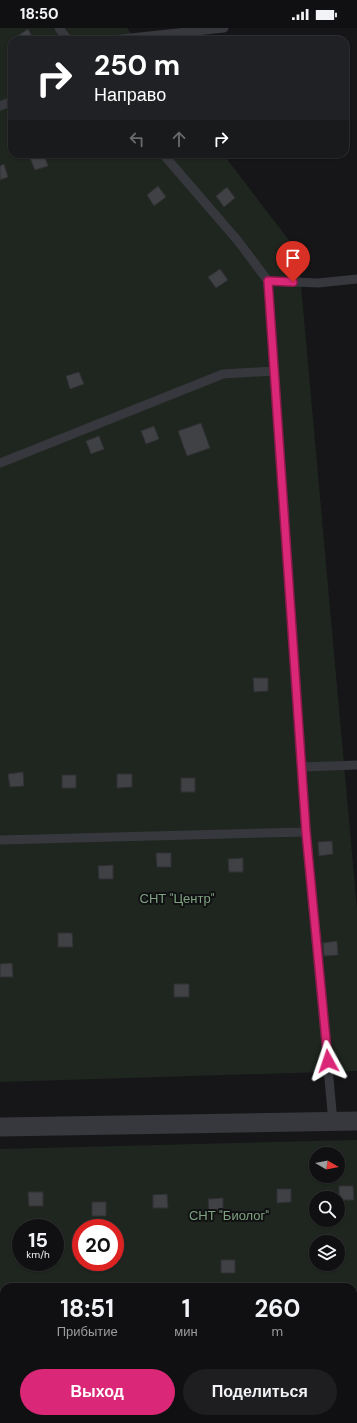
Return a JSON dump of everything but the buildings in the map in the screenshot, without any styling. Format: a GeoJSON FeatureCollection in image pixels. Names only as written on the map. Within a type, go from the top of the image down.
{"type":"FeatureCollection","features":[{"type":"Feature","properties":{"kind":"street"},"geometry":{"type":"LineString","coordinates":[[0,1127],[357,1121]]}},
{"type":"Feature","properties":{"kind":"lane"},"geometry":{"type":"LineString","coordinates":[[149,36],[224,28]]}},
{"type":"Feature","properties":{"kind":"lane"},"geometry":{"type":"LineString","coordinates":[[166,158],[238,241],[268,281],[306,832],[333,1122]]}},
{"type":"Feature","properties":{"kind":"lane"},"geometry":{"type":"LineString","coordinates":[[268,281],[318,283],[357,279]]}},
{"type":"Feature","properties":{"kind":"lane"},"geometry":{"type":"LineString","coordinates":[[0,463],[223,374],[274,371]]}},
{"type":"Feature","properties":{"kind":"lane"},"geometry":{"type":"LineString","coordinates":[[302,767],[357,765]]}},
{"type":"Feature","properties":{"kind":"lane"},"geometry":{"type":"LineString","coordinates":[[0,840],[306,832]]}},
{"type":"Feature","properties":{"kind":"green space","name":"СНТ \"Центр\""},"geometry":{"type":"Polygon","coordinates":[[[0,28],[127,28],[133,36],[8,36],[8,158],[226,158],[298,252],[357,909],[357,1071],[0,1082],[0,28]]]}},
{"type":"Feature","properties":{"kind":"green space","name":"СНТ \"Биолог\""},"geometry":{"type":"Polygon","coordinates":[[[357,1140],[357,1283],[0,1283],[0,1149],[357,1140]]]}},
{"type":"Feature","properties":{"kind":"route"},"geometry":{"type":"LineString","coordinates":[[293,282],[268,281],[306,832],[328,1061]]}}]}
